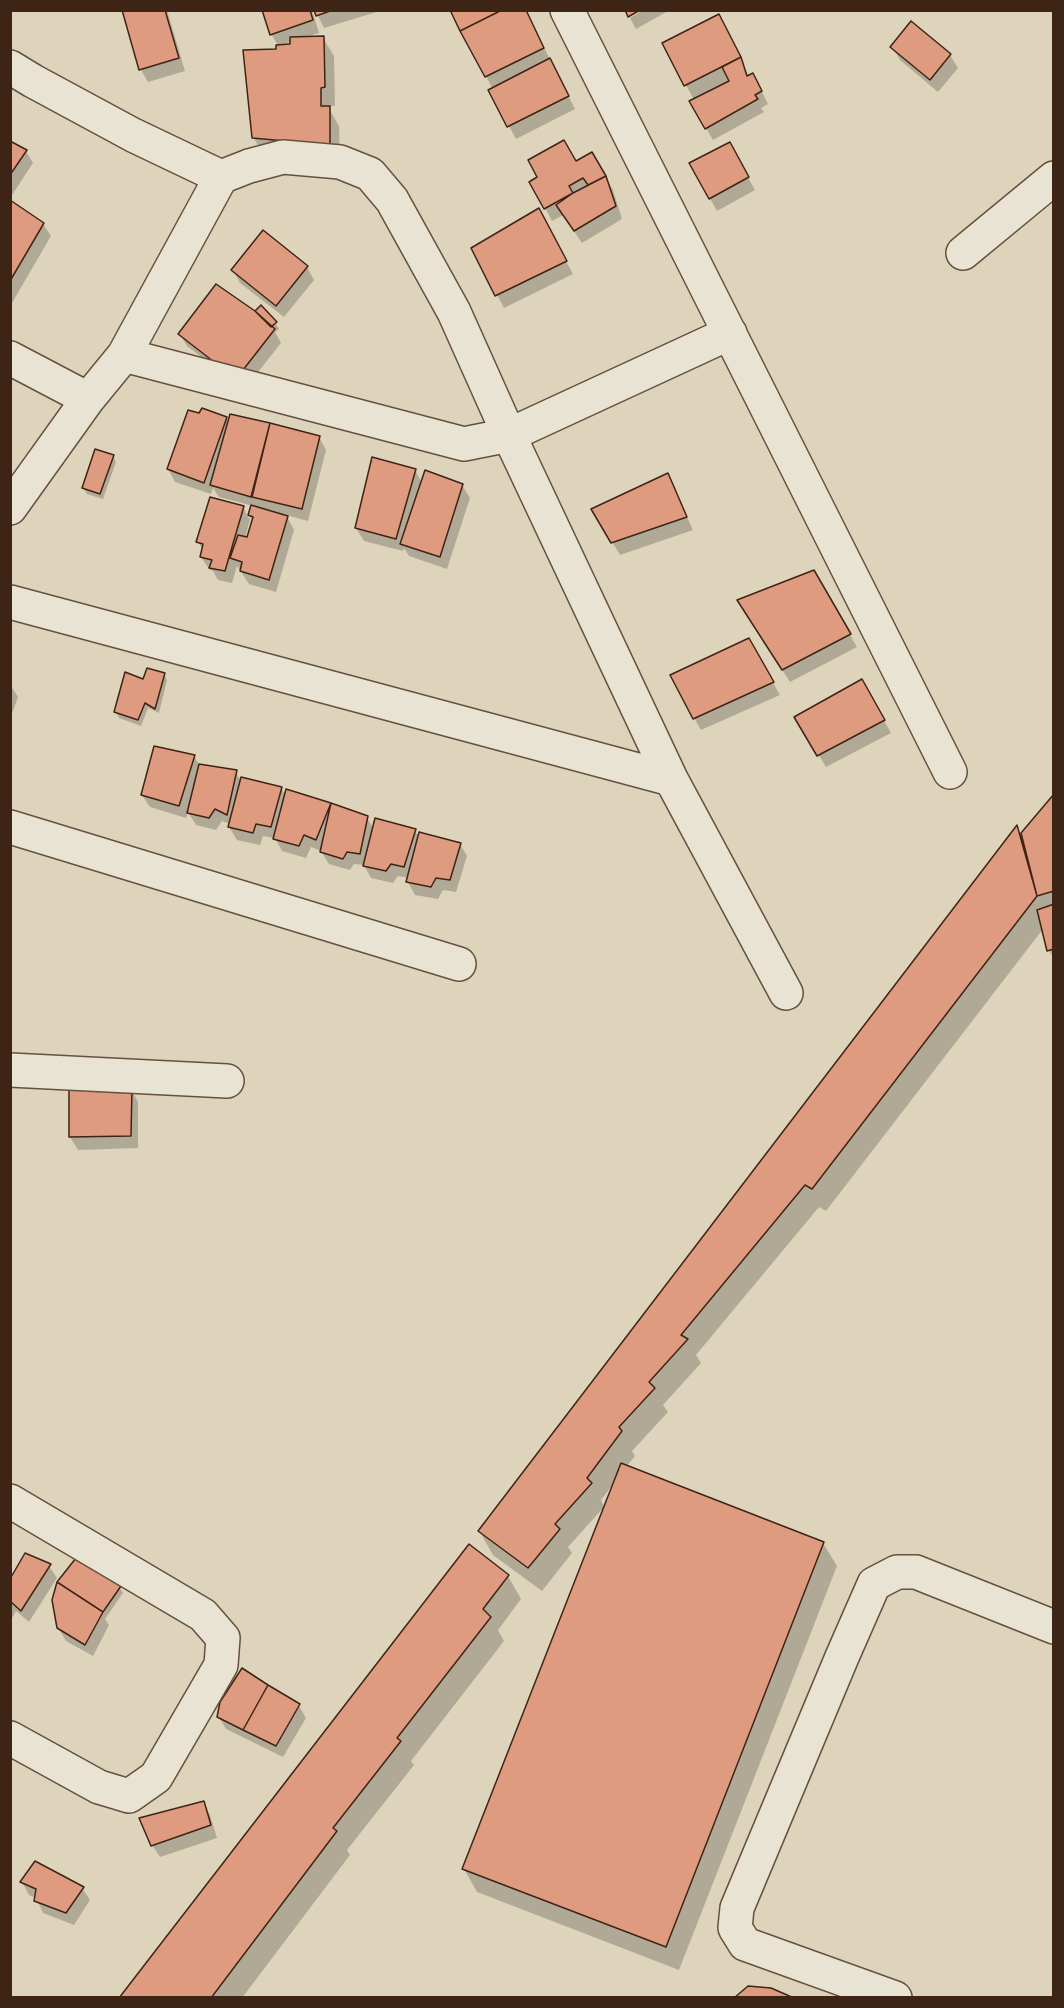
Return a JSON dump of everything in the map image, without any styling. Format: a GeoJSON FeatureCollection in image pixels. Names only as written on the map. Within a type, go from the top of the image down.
{"type":"FeatureCollection","features":[{"type":"Feature","properties":{"kind":"street"},"geometry":{"type":"LineString","coordinates":[[567,10],[950,772]]}},
{"type":"Feature","properties":{"kind":"street"},"geometry":{"type":"LineString","coordinates":[[10,67],[133,135],[221,177]]}},
{"type":"Feature","properties":{"kind":"street"},"geometry":{"type":"LineString","coordinates":[[10,508],[88,399],[124,356],[221,177],[249,166],[283,157],[340,162],[370,174],[392,200],[454,312],[509,435],[671,779],[786,993]]}},
{"type":"Feature","properties":{"kind":"street"},"geometry":{"type":"LineString","coordinates":[[963,254],[1053,178]]}},
{"type":"Feature","properties":{"kind":"street"},"geometry":{"type":"LineString","coordinates":[[124,356],[464,444],[509,435],[730,333]]}},
{"type":"Feature","properties":{"kind":"street"},"geometry":{"type":"LineString","coordinates":[[10,358],[88,399]]}},
{"type":"Feature","properties":{"kind":"street"},"geometry":{"type":"LineString","coordinates":[[10,602],[671,779]]}},
{"type":"Feature","properties":{"kind":"street"},"geometry":{"type":"LineString","coordinates":[[10,827],[459,964]]}},
{"type":"Feature","properties":{"kind":"street"},"geometry":{"type":"LineString","coordinates":[[10,1070],[227,1081]]}},
{"type":"Feature","properties":{"kind":"street"},"geometry":{"type":"LineString","coordinates":[[10,1501],[203,1615],[223,1638],[221,1665],[156,1777],[129,1796],[99,1787],[10,1738]]}},
{"type":"Feature","properties":{"kind":"street"},"geometry":{"type":"LineString","coordinates":[[895,1998],[745,1944],[735,1928],[737,1908],[842,1657],[874,1584],[897,1572],[916,1572],[1053,1627]]}},
{"type":"Feature","properties":{"kind":"building"},"geometry":{"type":"Polygon","coordinates":[[[122,10],[165,10],[179,58],[139,70],[122,10]]]}},
{"type":"Feature","properties":{"kind":"building"},"geometry":{"type":"Polygon","coordinates":[[[262,10],[310,10],[313,20],[270,35],[262,10]]]}},
{"type":"Feature","properties":{"kind":"building"},"geometry":{"type":"Polygon","coordinates":[[[314,10],[333,10],[316,16],[314,10]]]}},
{"type":"Feature","properties":{"kind":"building"},"geometry":{"type":"Polygon","coordinates":[[[450,10],[502,10],[460,31],[450,10]]]}},
{"type":"Feature","properties":{"kind":"building"},"geometry":{"type":"Polygon","coordinates":[[[502,10],[526,10],[544,48],[485,77],[460,31],[502,10]]]}},
{"type":"Feature","properties":{"kind":"building"},"geometry":{"type":"Polygon","coordinates":[[[625,10],[640,10],[628,17],[625,10]]]}},
{"type":"Feature","properties":{"kind":"building"},"geometry":{"type":"Polygon","coordinates":[[[719,14],[741,57],[684,86],[662,43],[719,14]]]}},
{"type":"Feature","properties":{"kind":"building"},"geometry":{"type":"Polygon","coordinates":[[[911,21],[951,54],[930,80],[890,47],[911,21]]]}},
{"type":"Feature","properties":{"kind":"building"},"geometry":{"type":"Polygon","coordinates":[[[324,36],[325,87],[321,88],[321,106],[330,106],[330,145],[252,138],[243,50],[276,49],[276,45],[290,44],[290,37],[324,36]]]}},
{"type":"Feature","properties":{"kind":"building"},"geometry":{"type":"Polygon","coordinates":[[[741,57],[747,76],[753,73],[762,91],[755,95],[758,99],[705,129],[689,101],[729,81],[722,67],[741,57]]]}},
{"type":"Feature","properties":{"kind":"building"},"geometry":{"type":"Polygon","coordinates":[[[550,58],[569,96],[507,127],[488,90],[550,58]]]}},
{"type":"Feature","properties":{"kind":"building"},"geometry":{"type":"Polygon","coordinates":[[[564,140],[576,161],[592,152],[606,176],[588,185],[583,178],[569,186],[573,193],[544,209],[529,182],[537,177],[528,160],[564,140]]]}},
{"type":"Feature","properties":{"kind":"building"},"geometry":{"type":"Polygon","coordinates":[[[10,141],[27,150],[10,175],[10,141]]]}},
{"type":"Feature","properties":{"kind":"building"},"geometry":{"type":"Polygon","coordinates":[[[730,142],[749,177],[709,199],[689,163],[730,142]]]}},
{"type":"Feature","properties":{"kind":"building"},"geometry":{"type":"Polygon","coordinates":[[[606,176],[616,206],[574,231],[556,205],[573,193],[606,176]]]}},
{"type":"Feature","properties":{"kind":"building"},"geometry":{"type":"Polygon","coordinates":[[[10,200],[44,223],[10,281],[10,200]]]}},
{"type":"Feature","properties":{"kind":"building"},"geometry":{"type":"Polygon","coordinates":[[[539,208],[567,261],[495,296],[471,248],[539,208]]]}},
{"type":"Feature","properties":{"kind":"building"},"geometry":{"type":"Polygon","coordinates":[[[263,230],[308,266],[276,306],[231,270],[263,230]]]}},
{"type":"Feature","properties":{"kind":"building"},"geometry":{"type":"Polygon","coordinates":[[[216,284],[255,311],[275,329],[236,379],[178,334],[216,284]]]}},
{"type":"Feature","properties":{"kind":"building"},"geometry":{"type":"Polygon","coordinates":[[[261,305],[277,322],[271,327],[255,311],[261,305]]]}},
{"type":"Feature","properties":{"kind":"building"},"geometry":{"type":"Polygon","coordinates":[[[202,408],[227,417],[204,483],[167,469],[188,410],[199,413],[202,408]]]}},
{"type":"Feature","properties":{"kind":"building"},"geometry":{"type":"Polygon","coordinates":[[[230,414],[270,423],[251,497],[210,485],[230,414]]]}},
{"type":"Feature","properties":{"kind":"building"},"geometry":{"type":"Polygon","coordinates":[[[270,423],[320,436],[302,509],[252,497],[270,423]]]}},
{"type":"Feature","properties":{"kind":"building"},"geometry":{"type":"Polygon","coordinates":[[[95,449],[114,455],[100,494],[82,488],[95,449]]]}},
{"type":"Feature","properties":{"kind":"building"},"geometry":{"type":"Polygon","coordinates":[[[372,457],[416,469],[396,539],[355,528],[372,457]]]}},
{"type":"Feature","properties":{"kind":"building"},"geometry":{"type":"Polygon","coordinates":[[[425,470],[463,484],[440,557],[400,544],[425,470]]]}},
{"type":"Feature","properties":{"kind":"building"},"geometry":{"type":"Polygon","coordinates":[[[668,473],[687,517],[611,543],[591,509],[668,473]]]}},
{"type":"Feature","properties":{"kind":"building"},"geometry":{"type":"Polygon","coordinates":[[[210,497],[244,506],[225,571],[209,568],[212,560],[200,557],[203,544],[196,542],[210,497]]]}},
{"type":"Feature","properties":{"kind":"building"},"geometry":{"type":"Polygon","coordinates":[[[251,505],[288,516],[269,580],[240,571],[242,562],[230,558],[238,535],[247,537],[253,517],[248,515],[251,505]]]}},
{"type":"Feature","properties":{"kind":"building"},"geometry":{"type":"Polygon","coordinates":[[[814,570],[851,634],[782,670],[737,600],[814,570]]]}},
{"type":"Feature","properties":{"kind":"building"},"geometry":{"type":"Polygon","coordinates":[[[749,638],[774,682],[693,719],[670,675],[749,638]]]}},
{"type":"Feature","properties":{"kind":"building"},"geometry":{"type":"Polygon","coordinates":[[[147,668],[165,673],[155,709],[145,703],[138,720],[114,712],[125,672],[143,679],[147,668]]]}},
{"type":"Feature","properties":{"kind":"building"},"geometry":{"type":"Polygon","coordinates":[[[862,679],[885,720],[817,756],[794,717],[862,679]]]}},
{"type":"Feature","properties":{"kind":"building"},"geometry":{"type":"Polygon","coordinates":[[[154,746],[195,755],[179,806],[141,795],[154,746]]]}},
{"type":"Feature","properties":{"kind":"building"},"geometry":{"type":"Polygon","coordinates":[[[199,764],[237,770],[227,815],[215,809],[209,818],[187,813],[199,764]]]}},
{"type":"Feature","properties":{"kind":"building"},"geometry":{"type":"Polygon","coordinates":[[[241,777],[282,787],[271,827],[256,824],[253,833],[228,827],[241,777]]]}},
{"type":"Feature","properties":{"kind":"building"},"geometry":{"type":"Polygon","coordinates":[[[286,789],[331,803],[316,840],[304,835],[299,846],[273,839],[286,789]]]}},
{"type":"Feature","properties":{"kind":"building"},"geometry":{"type":"Polygon","coordinates":[[[1054,794],[1054,891],[1037,896],[1021,833],[1054,794]]]}},
{"type":"Feature","properties":{"kind":"building"},"geometry":{"type":"Polygon","coordinates":[[[331,803],[368,816],[360,854],[347,852],[343,859],[320,852],[331,803]]]}},
{"type":"Feature","properties":{"kind":"building"},"geometry":{"type":"Polygon","coordinates":[[[375,818],[416,829],[404,867],[391,864],[386,871],[363,866],[375,818]]]}},
{"type":"Feature","properties":{"kind":"building"},"geometry":{"type":"Polygon","coordinates":[[[1017,825],[1037,896],[812,1189],[805,1185],[681,1335],[688,1339],[649,1382],[655,1388],[619,1427],[622,1431],[587,1478],[592,1483],[555,1524],[560,1529],[528,1568],[478,1531],[1017,825]]]}},
{"type":"Feature","properties":{"kind":"building"},"geometry":{"type":"Polygon","coordinates":[[[419,832],[461,843],[450,880],[436,878],[431,887],[406,882],[419,832]]]}},
{"type":"Feature","properties":{"kind":"building"},"geometry":{"type":"Polygon","coordinates":[[[1054,904],[1054,949],[1047,951],[1037,910],[1054,904]]]}},
{"type":"Feature","properties":{"kind":"building"},"geometry":{"type":"Polygon","coordinates":[[[69,1087],[132,1088],[131,1136],[69,1137],[69,1087]]]}},
{"type":"Feature","properties":{"kind":"building"},"geometry":{"type":"Polygon","coordinates":[[[621,1463],[824,1542],[666,1947],[462,1869],[621,1463]]]}},
{"type":"Feature","properties":{"kind":"building"},"geometry":{"type":"Polygon","coordinates":[[[469,1544],[509,1575],[483,1609],[491,1617],[397,1738],[401,1741],[333,1828],[337,1831],[211,1998],[119,1998],[469,1544]]]}},
{"type":"Feature","properties":{"kind":"building"},"geometry":{"type":"Polygon","coordinates":[[[25,1553],[51,1564],[21,1611],[10,1601],[10,1579],[25,1553]]]}},
{"type":"Feature","properties":{"kind":"building"},"geometry":{"type":"Polygon","coordinates":[[[76,1558],[121,1586],[103,1612],[57,1582],[76,1558]]]}},
{"type":"Feature","properties":{"kind":"building"},"geometry":{"type":"Polygon","coordinates":[[[57,1582],[103,1612],[85,1645],[57,1628],[52,1600],[57,1582]]]}},
{"type":"Feature","properties":{"kind":"building"},"geometry":{"type":"Polygon","coordinates":[[[242,1668],[268,1685],[243,1730],[217,1717],[220,1702],[242,1668]]]}},
{"type":"Feature","properties":{"kind":"building"},"geometry":{"type":"Polygon","coordinates":[[[268,1685],[300,1704],[276,1746],[243,1730],[268,1685]]]}},
{"type":"Feature","properties":{"kind":"building"},"geometry":{"type":"Polygon","coordinates":[[[204,1801],[211,1825],[151,1846],[139,1818],[204,1801]]]}},
{"type":"Feature","properties":{"kind":"building"},"geometry":{"type":"Polygon","coordinates":[[[35,1861],[84,1887],[66,1913],[34,1901],[36,1889],[20,1882],[35,1861]]]}},
{"type":"Feature","properties":{"kind":"building"},"geometry":{"type":"Polygon","coordinates":[[[748,1986],[771,1988],[794,1998],[734,1998],[748,1986]]]}}]}
